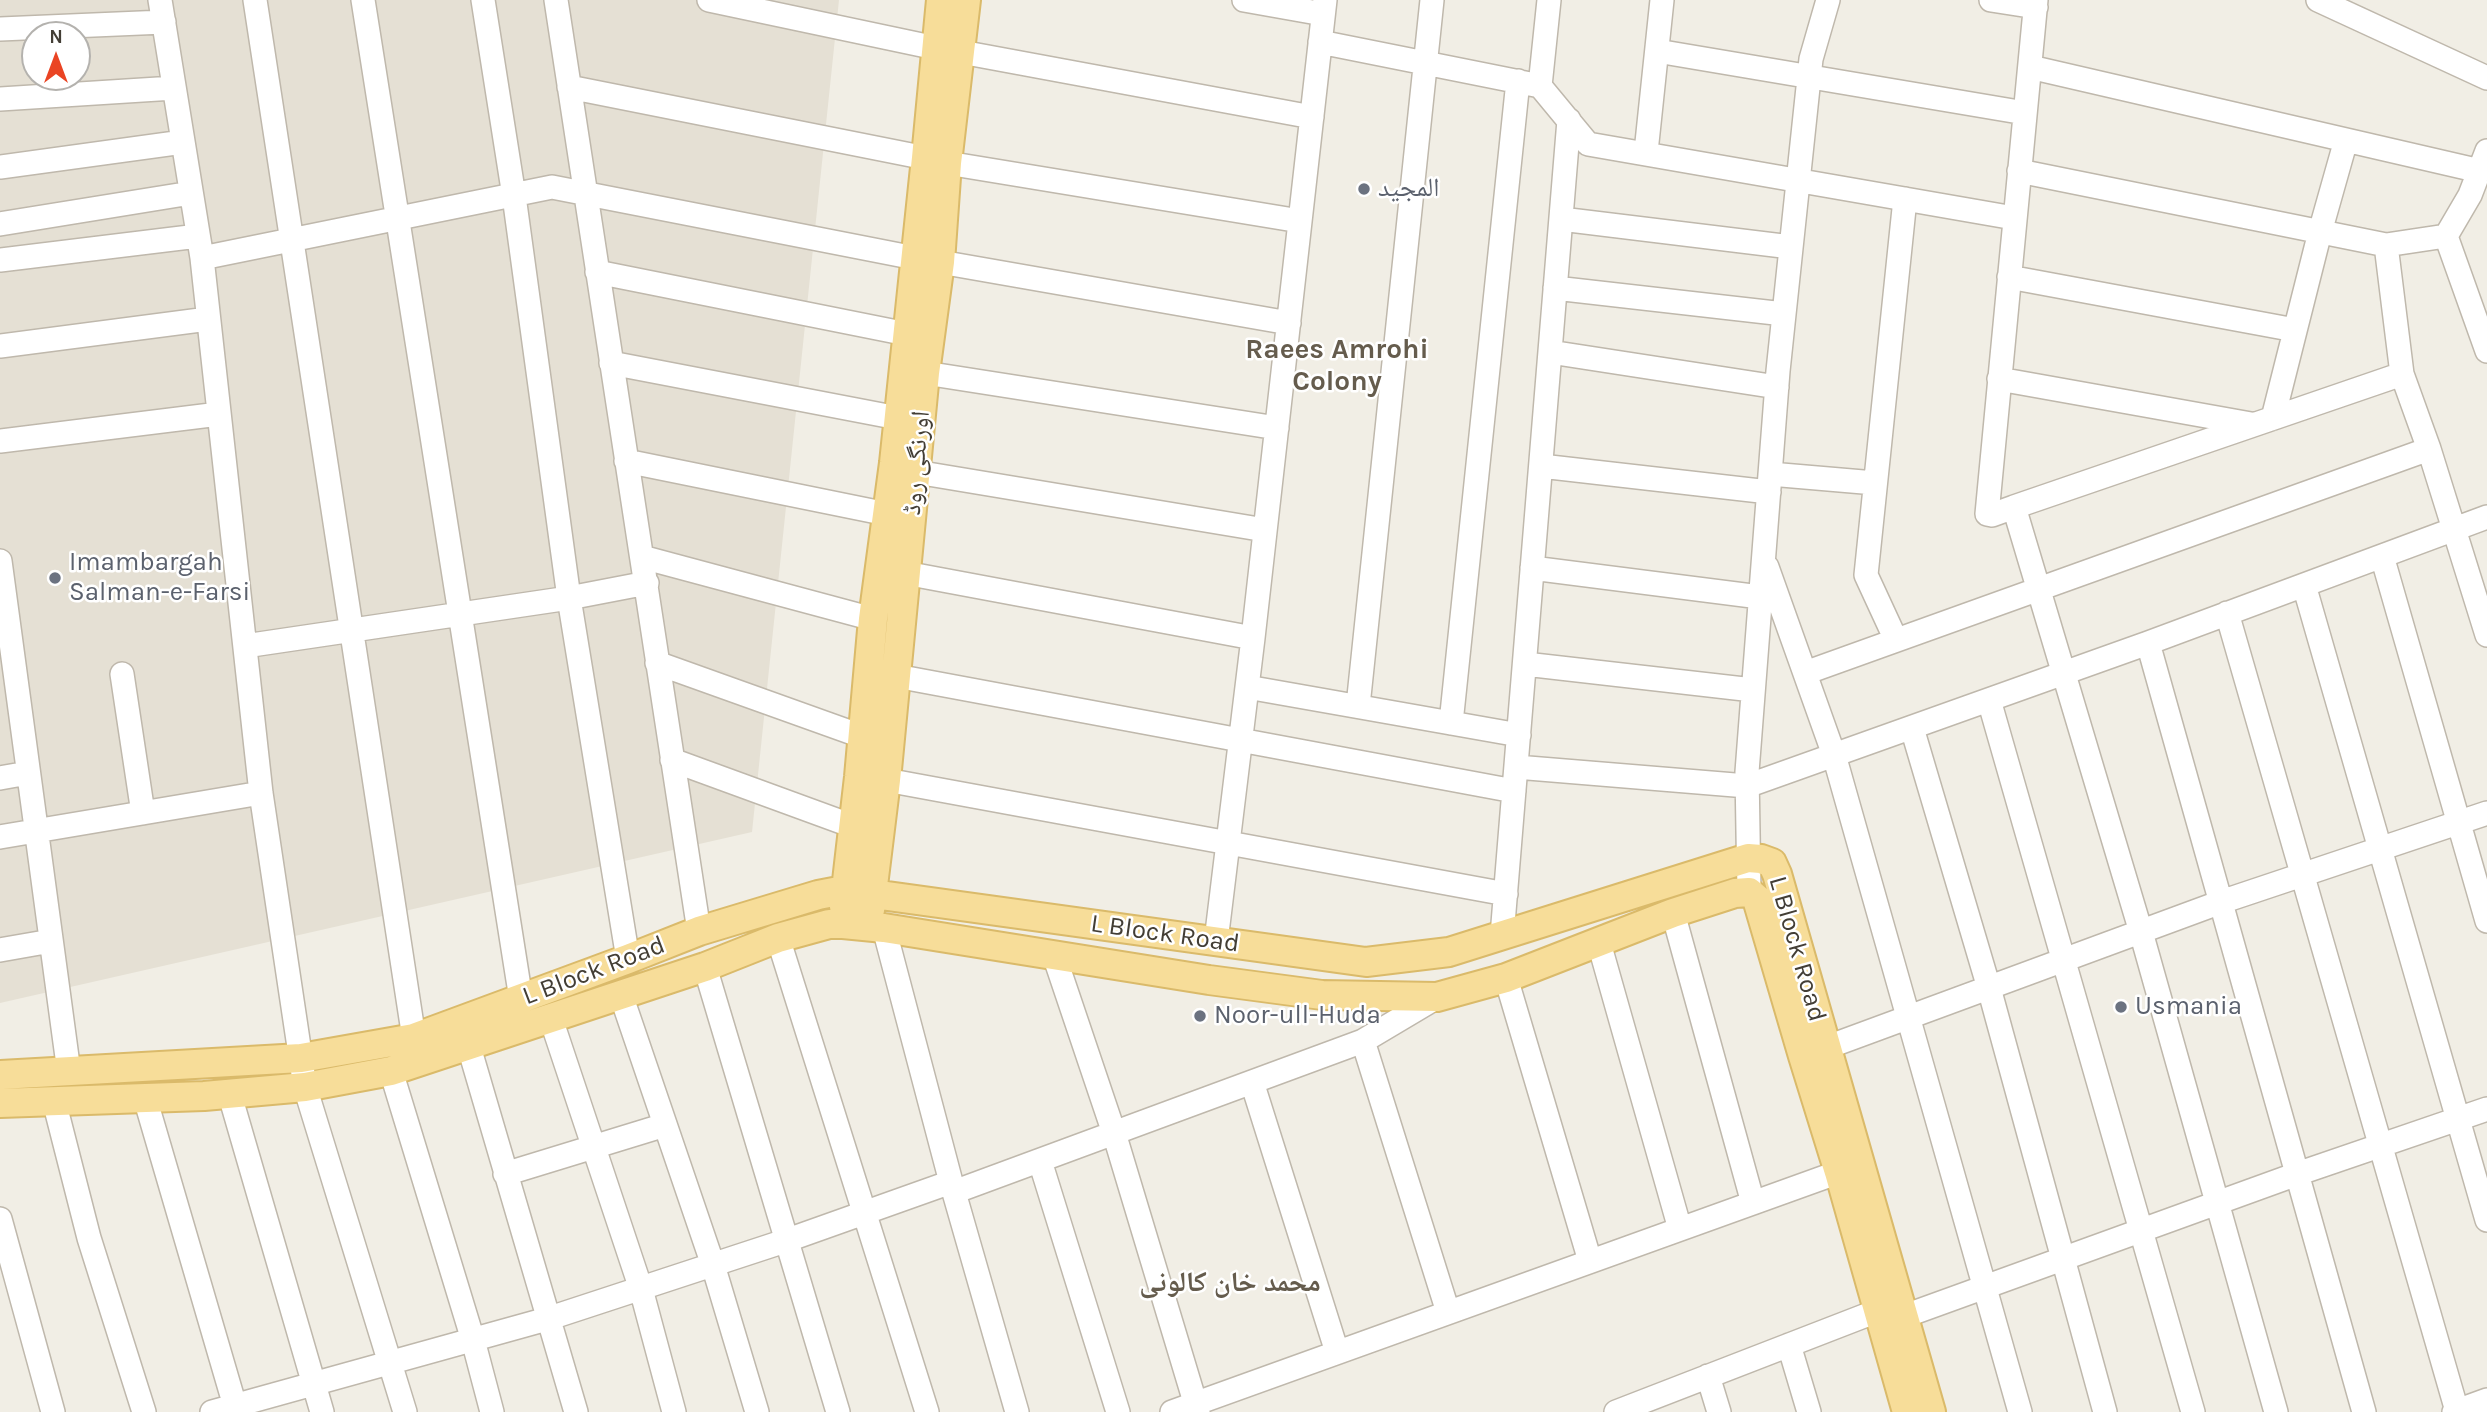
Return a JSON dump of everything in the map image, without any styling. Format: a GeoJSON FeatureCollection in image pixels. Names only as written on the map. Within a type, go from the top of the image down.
{"type":"FeatureCollection","features":[{"type":"Feature","properties":{"kind":"main road","name":"اورنگی روڈ"},"geometry":{"type":"LineString","coordinates":[[865,926],[844,891],[886,780],[925,373],[927,260],[948,50],[941,0]]}},
{"type":"Feature","properties":{"kind":"main road","name":"اورنگی روڈ"},"geometry":{"type":"LineString","coordinates":[[948,50],[966,0]]}},
{"type":"Feature","properties":{"kind":"main road","name":"اورنگی روڈ"},"geometry":{"type":"LineString","coordinates":[[865,926],[872,894],[862,736],[907,334],[927,260]]}},
{"type":"Feature","properties":{"kind":"main road","name":"L Block Road"},"geometry":{"type":"LineString","coordinates":[[0,1075],[301,1058],[414,1038],[628,960],[699,930],[818,895],[844,891],[1366,962],[1449,952],[1748,858],[1761,859],[1772,863],[1777,874],[1825,1048],[1890,1314],[1908,1412]]}},
{"type":"Feature","properties":{"kind":"main road","name":"L Block Road"},"geometry":{"type":"LineString","coordinates":[[0,1103],[204,1096],[305,1087],[391,1071],[705,967],[778,938],[829,924],[865,926],[1322,995],[1437,997],[1506,978],[1674,913],[1735,893],[1749,892],[1757,899],[1839,1172],[1890,1314],[1931,1412]]}},
{"type":"Feature","properties":{"kind":"street"},"geometry":{"type":"LineString","coordinates":[[255,0],[414,1038]]}},
{"type":"Feature","properties":{"kind":"street"},"geometry":{"type":"LineString","coordinates":[[363,0],[521,999]]}},
{"type":"Feature","properties":{"kind":"street"},"geometry":{"type":"LineString","coordinates":[[484,0],[514,196],[569,598],[628,960]]}},
{"type":"Feature","properties":{"kind":"street"},"geometry":{"type":"LineString","coordinates":[[556,0],[699,930]]}},
{"type":"Feature","properties":{"kind":"street"},"geometry":{"type":"LineString","coordinates":[[709,0],[948,50],[1312,117]]}},
{"type":"Feature","properties":{"kind":"street"},"geometry":{"type":"LineString","coordinates":[[1216,941],[1324,7],[1244,0]]}},
{"type":"Feature","properties":{"kind":"street"},"geometry":{"type":"LineString","coordinates":[[1358,706],[1432,0]]}},
{"type":"Feature","properties":{"kind":"street"},"geometry":{"type":"LineString","coordinates":[[1451,723],[1529,84],[1549,0]]}},
{"type":"Feature","properties":{"kind":"street"},"geometry":{"type":"LineString","coordinates":[[1646,152],[1662,0]]}},
{"type":"Feature","properties":{"kind":"street"},"geometry":{"type":"LineString","coordinates":[[1749,892],[1747,786],[1777,387],[1811,59],[1828,0]]}},
{"type":"Feature","properties":{"kind":"street"},"geometry":{"type":"LineString","coordinates":[[1991,0],[2036,4],[1987,514],[1994,514],[2402,374]]}},
{"type":"Feature","properties":{"kind":"street"},"geometry":{"type":"LineString","coordinates":[[2318,0],[2487,78]]}},
{"type":"Feature","properties":{"kind":"street"},"geometry":{"type":"LineString","coordinates":[[0,29],[162,11],[200,247],[261,793],[305,1087],[405,1412]]}},
{"type":"Feature","properties":{"kind":"street"},"geometry":{"type":"LineString","coordinates":[[1320,42],[1529,84],[1569,120],[1588,144],[2014,218]]}},
{"type":"Feature","properties":{"kind":"street"},"geometry":{"type":"LineString","coordinates":[[1657,51],[2025,113]]}},
{"type":"Feature","properties":{"kind":"street"},"geometry":{"type":"LineString","coordinates":[[2030,67],[2346,140],[2483,161],[2470,195],[2446,236],[2487,351]]}},
{"type":"Feature","properties":{"kind":"street"},"geometry":{"type":"LineString","coordinates":[[569,87],[937,161],[1300,221]]}},
{"type":"Feature","properties":{"kind":"street"},"geometry":{"type":"LineString","coordinates":[[0,99],[174,88]]}},
{"type":"Feature","properties":{"kind":"street"},"geometry":{"type":"LineString","coordinates":[[1502,936],[1569,120]]}},
{"type":"Feature","properties":{"kind":"street"},"geometry":{"type":"LineString","coordinates":[[2263,422],[2295,330],[2346,140]]}},
{"type":"Feature","properties":{"kind":"street"},"geometry":{"type":"LineString","coordinates":[[0,167],[183,142]]}},
{"type":"Feature","properties":{"kind":"street"},"geometry":{"type":"LineString","coordinates":[[2019,171],[2386,245],[2446,236]]}},
{"type":"Feature","properties":{"kind":"street"},"geometry":{"type":"LineString","coordinates":[[0,260],[292,240],[552,187],[927,260],[1289,323]]}},
{"type":"Feature","properties":{"kind":"street"},"geometry":{"type":"LineString","coordinates":[[0,224],[191,193]]}},
{"type":"Feature","properties":{"kind":"street"},"geometry":{"type":"LineString","coordinates":[[1896,640],[1866,575],[1905,199]]}},
{"type":"Feature","properties":{"kind":"street"},"geometry":{"type":"LineString","coordinates":[[1561,219],[1791,247]]}},
{"type":"Feature","properties":{"kind":"street"},"geometry":{"type":"LineString","coordinates":[[2386,245],[2402,374],[2429,449],[2487,635]]}},
{"type":"Feature","properties":{"kind":"street"},"geometry":{"type":"LineString","coordinates":[[597,272],[907,334]]}},
{"type":"Feature","properties":{"kind":"street"},"geometry":{"type":"LineString","coordinates":[[2009,277],[2295,330]]}},
{"type":"Feature","properties":{"kind":"street"},"geometry":{"type":"LineString","coordinates":[[1555,288],[1784,314]]}},
{"type":"Feature","properties":{"kind":"street"},"geometry":{"type":"LineString","coordinates":[[0,346],[208,319]]}},
{"type":"Feature","properties":{"kind":"street"},"geometry":{"type":"LineString","coordinates":[[1550,352],[1777,387]]}},
{"type":"Feature","properties":{"kind":"street"},"geometry":{"type":"LineString","coordinates":[[611,363],[898,418]]}},
{"type":"Feature","properties":{"kind":"street"},"geometry":{"type":"LineString","coordinates":[[925,373],[1277,428]]}},
{"type":"Feature","properties":{"kind":"street"},"geometry":{"type":"LineString","coordinates":[[1999,379],[2263,422]]}},
{"type":"Feature","properties":{"kind":"street"},"geometry":{"type":"LineString","coordinates":[[0,441],[219,414]]}},
{"type":"Feature","properties":{"kind":"street"},"geometry":{"type":"LineString","coordinates":[[1805,673],[2429,449]]}},
{"type":"Feature","properties":{"kind":"street"},"geometry":{"type":"LineString","coordinates":[[626,461],[887,514]]}},
{"type":"Feature","properties":{"kind":"street"},"geometry":{"type":"LineString","coordinates":[[1541,466],[1770,483],[1875,483]]}},
{"type":"Feature","properties":{"kind":"street"},"geometry":{"type":"LineString","coordinates":[[916,472],[1265,530]]}},
{"type":"Feature","properties":{"kind":"street"},"geometry":{"type":"LineString","coordinates":[[2014,506],[2141,932],[2276,1412]]}},
{"type":"Feature","properties":{"kind":"street"},"geometry":{"type":"LineString","coordinates":[[1516,767],[1747,786],[2148,643],[2487,517]]}},
{"type":"Feature","properties":{"kind":"street"},"geometry":{"type":"LineString","coordinates":[[2382,556],[2487,921]]}},
{"type":"Feature","properties":{"kind":"street"},"geometry":{"type":"LineString","coordinates":[[642,557],[873,619]]}},
{"type":"Feature","properties":{"kind":"street"},"geometry":{"type":"LineString","coordinates":[[1763,557],[1834,755],[2020,1412]]}},
{"type":"Feature","properties":{"kind":"street"},"geometry":{"type":"LineString","coordinates":[[0,561],[7,673],[29,772],[69,1072]]}},
{"type":"Feature","properties":{"kind":"street"},"geometry":{"type":"LineString","coordinates":[[879,568],[1253,638]]}},
{"type":"Feature","properties":{"kind":"street"},"geometry":{"type":"LineString","coordinates":[[1532,568],[1760,597]]}},
{"type":"Feature","properties":{"kind":"street"},"geometry":{"type":"LineString","coordinates":[[245,646],[569,598],[647,583]]}},
{"type":"Feature","properties":{"kind":"street"},"geometry":{"type":"LineString","coordinates":[[2304,585],[2487,1220]]}},
{"type":"Feature","properties":{"kind":"street"},"geometry":{"type":"LineString","coordinates":[[2227,613],[2455,1412],[2487,1401]]}},
{"type":"Feature","properties":{"kind":"street"},"geometry":{"type":"LineString","coordinates":[[2148,643],[2364,1412]]}},
{"type":"Feature","properties":{"kind":"street"},"geometry":{"type":"LineString","coordinates":[[657,663],[862,736]]}},
{"type":"Feature","properties":{"kind":"street"},"geometry":{"type":"LineString","coordinates":[[1525,664],[1753,690]]}},
{"type":"Feature","properties":{"kind":"street"},"geometry":{"type":"LineString","coordinates":[[122,674],[143,813]]}},
{"type":"Feature","properties":{"kind":"street"},"geometry":{"type":"LineString","coordinates":[[896,676],[1514,791]]}},
{"type":"Feature","properties":{"kind":"street"},"geometry":{"type":"LineString","coordinates":[[1247,687],[1519,735]]}},
{"type":"Feature","properties":{"kind":"street"},"geometry":{"type":"LineString","coordinates":[[1989,700],[2193,1412]]}},
{"type":"Feature","properties":{"kind":"street"},"geometry":{"type":"LineString","coordinates":[[1912,728],[1989,988],[2105,1412]]}},
{"type":"Feature","properties":{"kind":"street"},"geometry":{"type":"LineString","coordinates":[[672,760],[866,830]]}},
{"type":"Feature","properties":{"kind":"street"},"geometry":{"type":"LineString","coordinates":[[0,778],[29,772]]}},
{"type":"Feature","properties":{"kind":"street"},"geometry":{"type":"LineString","coordinates":[[886,780],[1506,894]]}},
{"type":"Feature","properties":{"kind":"street"},"geometry":{"type":"LineString","coordinates":[[0,837],[261,793]]}},
{"type":"Feature","properties":{"kind":"street"},"geometry":{"type":"LineString","coordinates":[[1825,1048],[2221,902],[2487,813]]}},
{"type":"Feature","properties":{"kind":"street"},"geometry":{"type":"LineString","coordinates":[[1674,913],[1753,1203]]}},
{"type":"Feature","properties":{"kind":"street"},"geometry":{"type":"LineString","coordinates":[[865,926],[953,1187],[1017,1412]]}},
{"type":"Feature","properties":{"kind":"street"},"geometry":{"type":"LineString","coordinates":[[778,938],[927,1412]]}},
{"type":"Feature","properties":{"kind":"street"},"geometry":{"type":"LineString","coordinates":[[0,950],[51,941]]}},
{"type":"Feature","properties":{"kind":"street"},"geometry":{"type":"LineString","coordinates":[[1599,943],[1680,1229]]}},
{"type":"Feature","properties":{"kind":"street"},"geometry":{"type":"LineString","coordinates":[[1054,956],[1114,1133],[1197,1407]]}},
{"type":"Feature","properties":{"kind":"street"},"geometry":{"type":"LineString","coordinates":[[705,967],[838,1412]]}},
{"type":"Feature","properties":{"kind":"street"},"geometry":{"type":"LineString","coordinates":[[1506,978],[1590,1261]]}},
{"type":"Feature","properties":{"kind":"street"},"geometry":{"type":"LineString","coordinates":[[621,995],[713,1265],[757,1412]]}},
{"type":"Feature","properties":{"kind":"street"},"geometry":{"type":"LineString","coordinates":[[212,1412],[250,1406],[315,1384],[547,1319],[864,1213],[1040,1161],[1363,1041],[1437,997]]}},
{"type":"Feature","properties":{"kind":"street"},"geometry":{"type":"LineString","coordinates":[[551,1019],[641,1289],[674,1412]]}},
{"type":"Feature","properties":{"kind":"street"},"geometry":{"type":"LineString","coordinates":[[1363,1041],[1448,1312]]}},
{"type":"Feature","properties":{"kind":"street"},"geometry":{"type":"LineString","coordinates":[[469,1047],[576,1412]]}},
{"type":"Feature","properties":{"kind":"street"},"geometry":{"type":"LineString","coordinates":[[391,1071],[473,1340],[492,1412]]}},
{"type":"Feature","properties":{"kind":"street"},"geometry":{"type":"LineString","coordinates":[[1252,1082],[1337,1352]]}},
{"type":"Feature","properties":{"kind":"street"},"geometry":{"type":"LineString","coordinates":[[229,1092],[322,1412]]}},
{"type":"Feature","properties":{"kind":"street"},"geometry":{"type":"LineString","coordinates":[[145,1098],[250,1406]]}},
{"type":"Feature","properties":{"kind":"street"},"geometry":{"type":"LineString","coordinates":[[54,1101],[89,1238],[144,1412]]}},
{"type":"Feature","properties":{"kind":"street"},"geometry":{"type":"LineString","coordinates":[[1616,1412],[1639,1408],[1708,1376],[1789,1345],[1984,1288],[2297,1174],[2487,1109]]}},
{"type":"Feature","properties":{"kind":"street"},"geometry":{"type":"LineString","coordinates":[[505,1174],[665,1125]]}},
{"type":"Feature","properties":{"kind":"street"},"geometry":{"type":"LineString","coordinates":[[1040,1161],[1118,1412]]}},
{"type":"Feature","properties":{"kind":"street"},"geometry":{"type":"LineString","coordinates":[[1172,1412],[1197,1407],[1337,1352],[1839,1172]]}},
{"type":"Feature","properties":{"kind":"street"},"geometry":{"type":"LineString","coordinates":[[0,1219],[53,1412]]}},
{"type":"Feature","properties":{"kind":"street"},"geometry":{"type":"LineString","coordinates":[[1789,1345],[1809,1412]]}},
{"type":"Feature","properties":{"kind":"street"},"geometry":{"type":"LineString","coordinates":[[1708,1376],[1719,1412]]}},
{"type":"Feature","properties":{"kind":"shaded area"},"geometry":{"type":"Polygon","coordinates":[[[0,0],[839,0],[752,832],[0,1003],[0,0]]]}},
{"type":"Feature","properties":{"kind":"place","name":"المجید"},"geometry":{"type":"Point","coordinates":[1364,189]}},
{"type":"Feature","properties":{"kind":"place","name":"Imambargah Salman-e-Farsi"},"geometry":{"type":"Point","coordinates":[55,578]}},
{"type":"Feature","properties":{"kind":"place","name":"Usmania"},"geometry":{"type":"Point","coordinates":[2121,1007]}},
{"type":"Feature","properties":{"kind":"place","name":"Noor-ull-Huda"},"geometry":{"type":"Point","coordinates":[1200,1016]}},
{"type":"Feature","properties":{"kind":"district","name":"Raees Amrohi Colony"},"geometry":{"type":"Point","coordinates":[1337,366]}},
{"type":"Feature","properties":{"kind":"district","name":"محمد خان کالونی"},"geometry":{"type":"Point","coordinates":[1230,1283]}}]}
